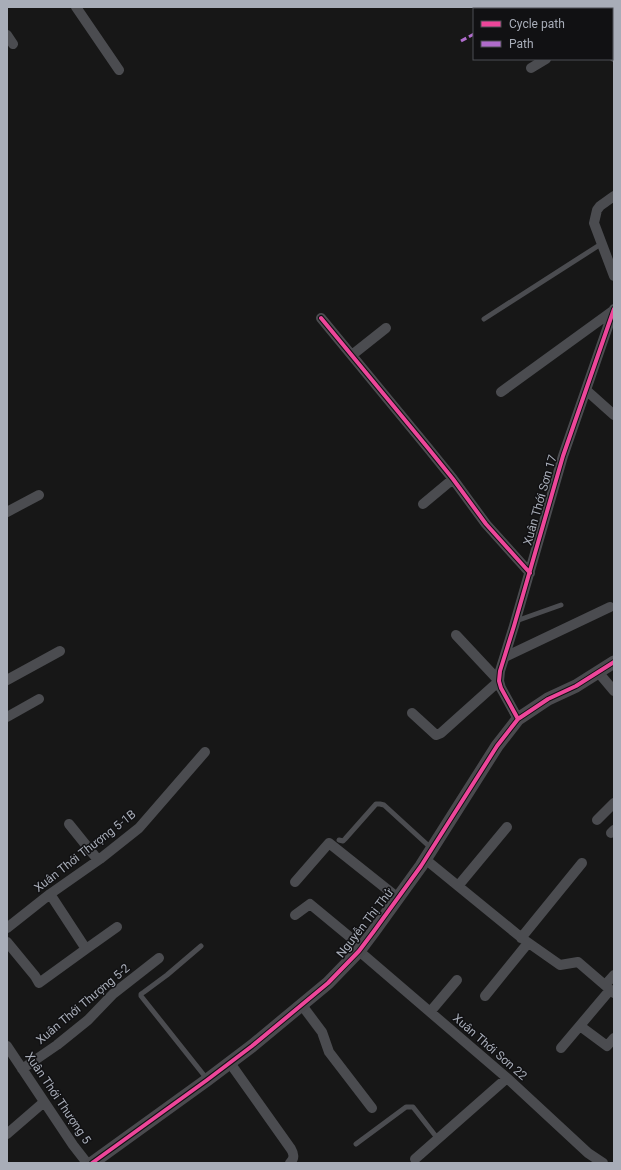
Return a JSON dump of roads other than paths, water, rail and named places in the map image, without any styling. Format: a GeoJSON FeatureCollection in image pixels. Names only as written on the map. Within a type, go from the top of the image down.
{"type":"FeatureCollection","features":[{"type":"Feature","properties":{"kind":"street"},"geometry":{"type":"LineString","coordinates":[[76,7],[119,70]]}},
{"type":"Feature","properties":{"kind":"street"},"geometry":{"type":"LineString","coordinates":[[7,36],[13,44]]}},
{"type":"Feature","properties":{"kind":"street"},"geometry":{"type":"LineString","coordinates":[[531,68],[544,60]]}},
{"type":"Feature","properties":{"kind":"street"},"geometry":{"type":"LineString","coordinates":[[614,196],[603,203],[597,210],[594,223],[614,276]]}},
{"type":"Feature","properties":{"kind":"street"},"geometry":{"type":"LineString","coordinates":[[501,392],[614,310]]}},
{"type":"Feature","properties":{"kind":"street","name":"Xuân Thới Sơn 17"},"geometry":{"type":"LineString","coordinates":[[499,680],[500,672],[563,456],[614,310]]}},
{"type":"Feature","properties":{"kind":"street"},"geometry":{"type":"LineString","coordinates":[[321,318],[453,479],[486,524],[530,573]]}},
{"type":"Feature","properties":{"kind":"street"},"geometry":{"type":"LineString","coordinates":[[352,355],[386,328]]}},
{"type":"Feature","properties":{"kind":"street"},"geometry":{"type":"LineString","coordinates":[[586,390],[614,415]]}},
{"type":"Feature","properties":{"kind":"street"},"geometry":{"type":"LineString","coordinates":[[423,504],[453,479]]}},
{"type":"Feature","properties":{"kind":"street"},"geometry":{"type":"LineString","coordinates":[[7,512],[39,495]]}},
{"type":"Feature","properties":{"kind":"street"},"geometry":{"type":"LineString","coordinates":[[505,657],[610,607]]}},
{"type":"Feature","properties":{"kind":"street"},"geometry":{"type":"LineString","coordinates":[[456,635],[499,680],[501,688],[518,719]]}},
{"type":"Feature","properties":{"kind":"street"},"geometry":{"type":"LineString","coordinates":[[7,680],[60,651]]}},
{"type":"Feature","properties":{"kind":"street","name":"Nguyễn Thị Thử"},"geometry":{"type":"LineString","coordinates":[[92,1163],[230,1063],[328,983],[360,949],[398,898],[497,746],[518,719],[548,699],[576,686],[614,662]]}},
{"type":"Feature","properties":{"kind":"street"},"geometry":{"type":"LineString","coordinates":[[598,672],[614,691]]}},
{"type":"Feature","properties":{"kind":"street"},"geometry":{"type":"LineString","coordinates":[[412,713],[436,735],[441,734],[499,680]]}},
{"type":"Feature","properties":{"kind":"street"},"geometry":{"type":"LineString","coordinates":[[7,717],[39,699]]}},
{"type":"Feature","properties":{"kind":"street","name":"Xuân Thới Thượng 5-1B"},"geometry":{"type":"LineString","coordinates":[[7,928],[139,828],[205,752]]}},
{"type":"Feature","properties":{"kind":"street"},"geometry":{"type":"LineString","coordinates":[[597,820],[614,803]]}},
{"type":"Feature","properties":{"kind":"street"},"geometry":{"type":"LineString","coordinates":[[69,824],[98,860]]}},
{"type":"Feature","properties":{"kind":"street"},"geometry":{"type":"LineString","coordinates":[[458,886],[507,827]]}},
{"type":"Feature","properties":{"kind":"street"},"geometry":{"type":"LineString","coordinates":[[295,882],[329,843],[398,898]]}},
{"type":"Feature","properties":{"kind":"street"},"geometry":{"type":"LineString","coordinates":[[428,854],[458,886],[525,940],[560,964],[578,962],[610,989]]}},
{"type":"Feature","properties":{"kind":"street"},"geometry":{"type":"LineString","coordinates":[[485,996],[582,863]]}},
{"type":"Feature","properties":{"kind":"street"},"geometry":{"type":"LineString","coordinates":[[50,894],[86,949]]}},
{"type":"Feature","properties":{"kind":"street","name":"Xuân Thới Sơn 22"},"geometry":{"type":"LineString","coordinates":[[295,915],[310,904],[430,1012],[507,1078],[588,1153],[603,1163]]}},
{"type":"Feature","properties":{"kind":"street"},"geometry":{"type":"LineString","coordinates":[[7,942],[39,983],[116,927]]}},
{"type":"Feature","properties":{"kind":"street","name":"Xuân Thới Thượng 5-2"},"geometry":{"type":"LineString","coordinates":[[22,1069],[70,1035],[88,1020],[113,994],[159,958]]}},
{"type":"Feature","properties":{"kind":"street"},"geometry":{"type":"LineString","coordinates":[[561,1048],[610,989],[614,975]]}},
{"type":"Feature","properties":{"kind":"street"},"geometry":{"type":"LineString","coordinates":[[430,1012],[456,980]]}},
{"type":"Feature","properties":{"kind":"street"},"geometry":{"type":"LineString","coordinates":[[301,1004],[322,1032],[329,1052],[372,1108]]}},
{"type":"Feature","properties":{"kind":"street"},"geometry":{"type":"LineString","coordinates":[[580,1026],[607,1046],[614,1038]]}},
{"type":"Feature","properties":{"kind":"street","name":"Xuân Thới Thượng 5"},"geometry":{"type":"LineString","coordinates":[[7,1046],[73,1145],[87,1163]]}},
{"type":"Feature","properties":{"kind":"street"},"geometry":{"type":"LineString","coordinates":[[230,1063],[291,1149],[294,1157],[290,1163]]}},
{"type":"Feature","properties":{"kind":"street"},"geometry":{"type":"LineString","coordinates":[[415,1159],[507,1078]]}},
{"type":"Feature","properties":{"kind":"street"},"geometry":{"type":"LineString","coordinates":[[7,1134],[44,1102]]}},
{"type":"Feature","properties":{"kind":"lane"},"geometry":{"type":"LineString","coordinates":[[484,319],[601,244]]}},
{"type":"Feature","properties":{"kind":"lane"},"geometry":{"type":"LineString","coordinates":[[516,621],[561,605]]}},
{"type":"Feature","properties":{"kind":"lane"},"geometry":{"type":"LineString","coordinates":[[339,840],[343,841],[346,839],[376,804],[380,804],[384,805],[406,825],[428,854]]}},
{"type":"Feature","properties":{"kind":"lane"},"geometry":{"type":"LineString","coordinates":[[201,946],[141,996],[207,1080]]}},
{"type":"Feature","properties":{"kind":"lane"},"geometry":{"type":"LineString","coordinates":[[356,1144],[406,1107],[414,1107],[438,1139]]}}]}
